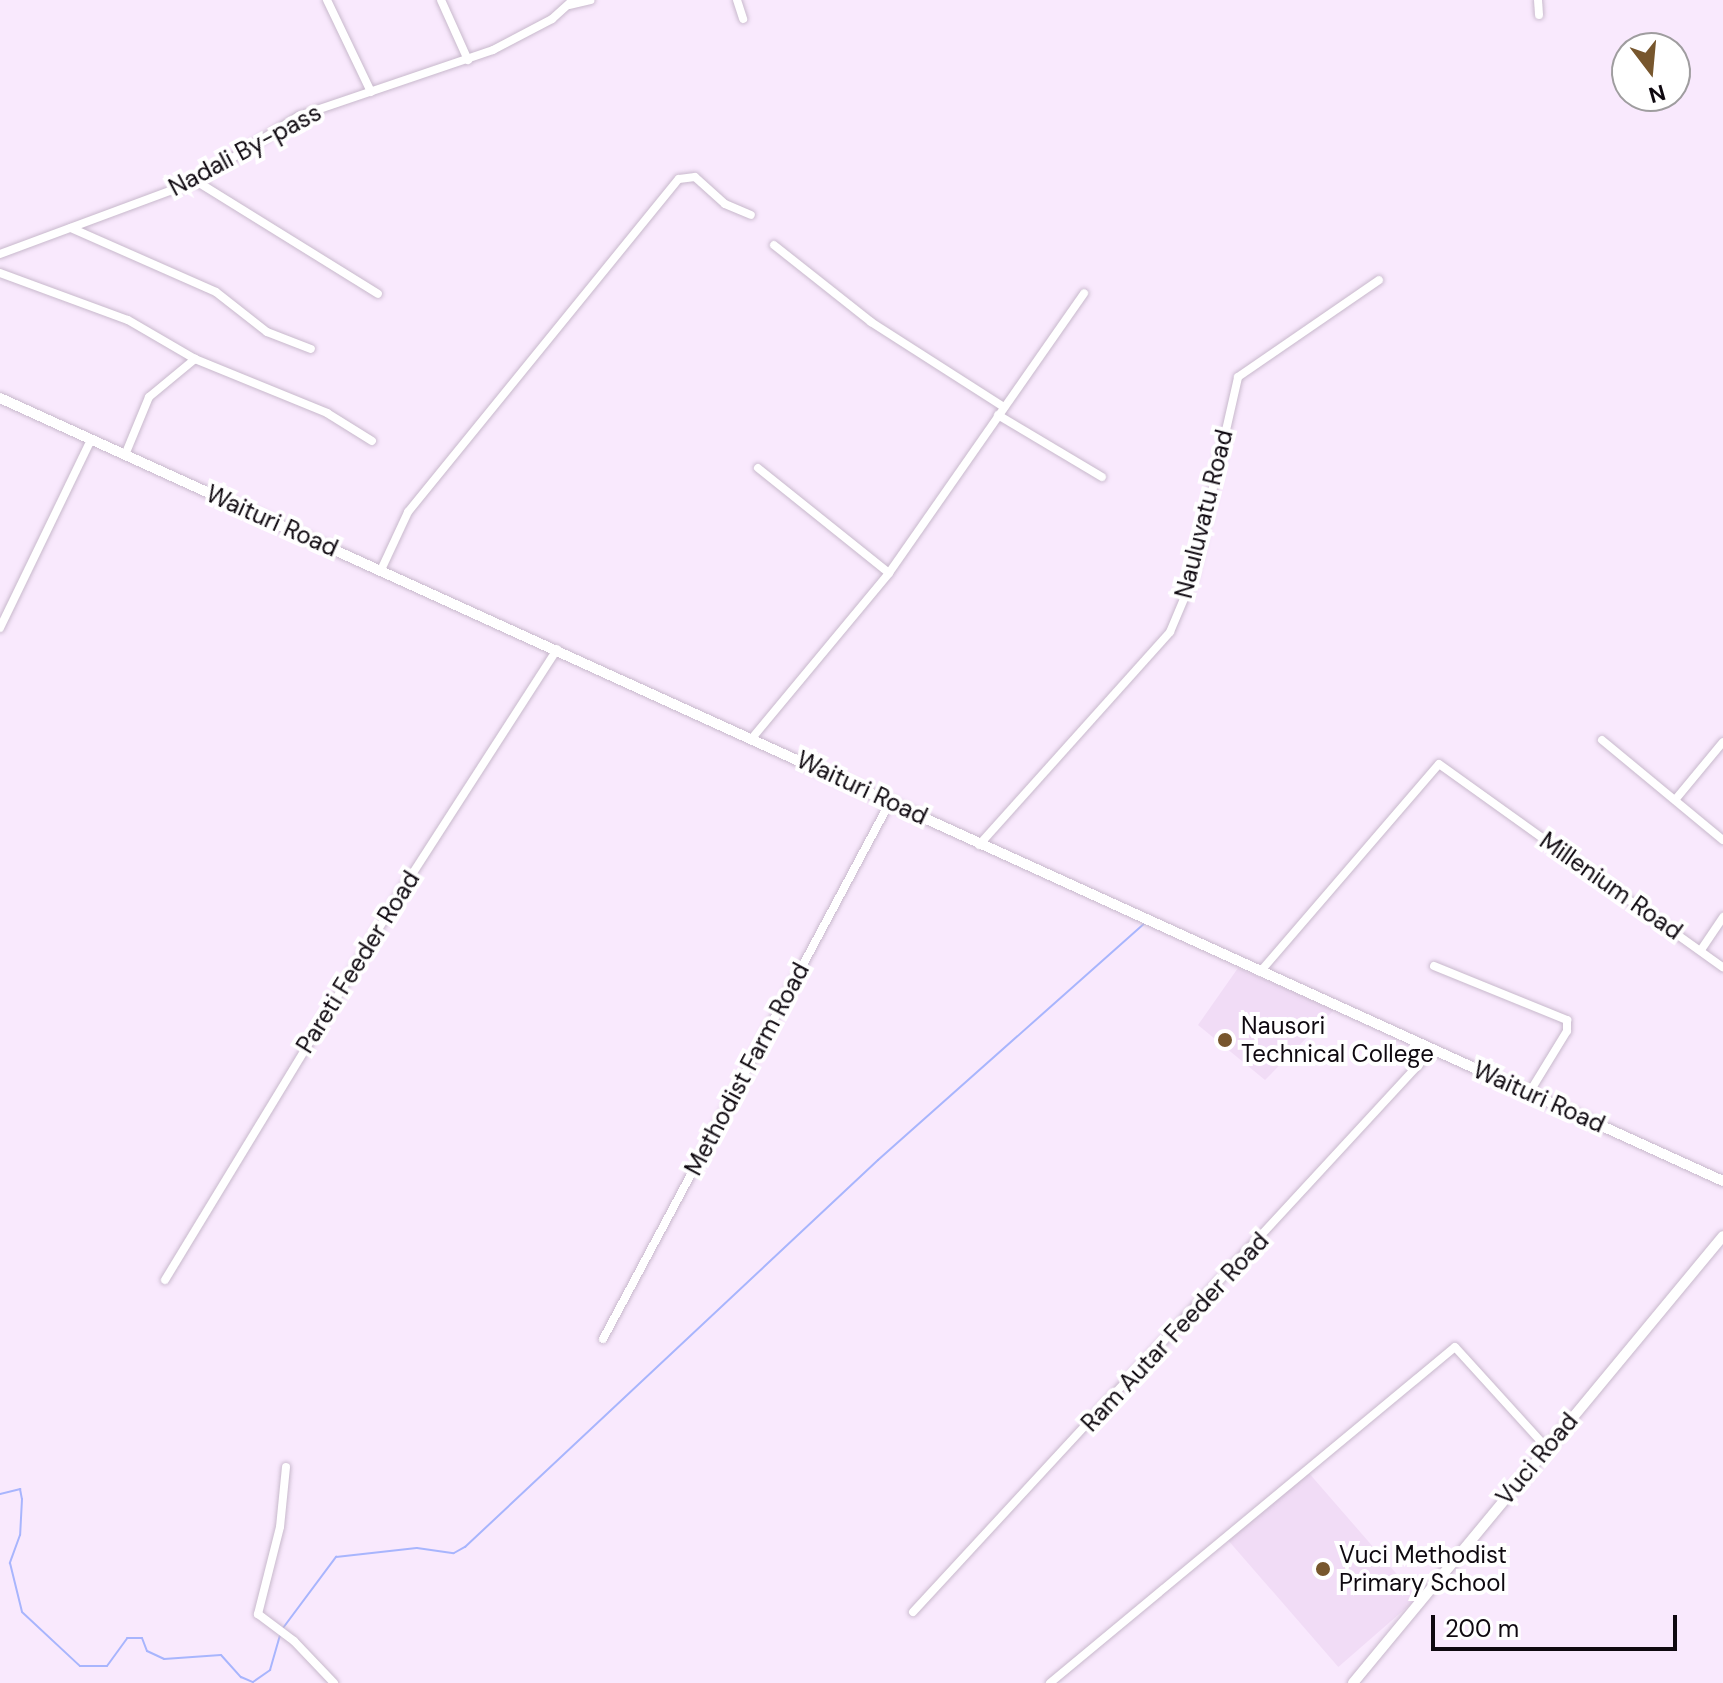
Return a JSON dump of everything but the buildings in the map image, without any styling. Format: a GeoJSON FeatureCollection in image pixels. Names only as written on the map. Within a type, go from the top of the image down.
{"type":"FeatureCollection","features":[{"type":"Feature","properties":{"kind":"main road","name":"Waituri Road"},"geometry":{"type":"LineString","coordinates":[[0,398],[891,799],[979,845],[1723,1181]]}},
{"type":"Feature","properties":{"kind":"main road","name":"Vuci Road"},"geometry":{"type":"LineString","coordinates":[[1353,1683],[1723,1236]]}},
{"type":"Feature","properties":{"kind":"street"},"geometry":{"type":"LineString","coordinates":[[327,0],[371,92]]}},
{"type":"Feature","properties":{"kind":"street"},"geometry":{"type":"LineString","coordinates":[[441,0],[468,60]]}},
{"type":"Feature","properties":{"kind":"street"},"geometry":{"type":"LineString","coordinates":[[571,3],[590,0]]}},
{"type":"Feature","properties":{"kind":"street"},"geometry":{"type":"LineString","coordinates":[[737,0],[743,19]]}},
{"type":"Feature","properties":{"kind":"street"},"geometry":{"type":"LineString","coordinates":[[1538,0],[1539,15]]}},
{"type":"Feature","properties":{"kind":"street","name":"Nadali By-pass"},"geometry":{"type":"LineString","coordinates":[[0,254],[196,181],[299,116],[468,60],[518,39],[571,3]]}},
{"type":"Feature","properties":{"kind":"street"},"geometry":{"type":"LineString","coordinates":[[381,570],[408,512],[679,179],[695,177],[731,209],[751,215]]}},
{"type":"Feature","properties":{"kind":"street"},"geometry":{"type":"LineString","coordinates":[[196,181],[378,294]]}},
{"type":"Feature","properties":{"kind":"street"},"geometry":{"type":"LineString","coordinates":[[71,228],[216,292],[267,332],[311,349]]}},
{"type":"Feature","properties":{"kind":"street"},"geometry":{"type":"LineString","coordinates":[[774,245],[871,322],[1102,477]]}},
{"type":"Feature","properties":{"kind":"street"},"geometry":{"type":"LineString","coordinates":[[0,273],[128,320],[195,359],[327,413],[372,441]]}},
{"type":"Feature","properties":{"kind":"street","name":"Nauluvatu Road"},"geometry":{"type":"LineString","coordinates":[[979,845],[1170,632],[1192,580],[1238,377],[1379,280]]}},
{"type":"Feature","properties":{"kind":"street"},"geometry":{"type":"LineString","coordinates":[[753,737],[889,573],[1084,293]]}},
{"type":"Feature","properties":{"kind":"street"},"geometry":{"type":"LineString","coordinates":[[125,455],[149,397],[195,359]]}},
{"type":"Feature","properties":{"kind":"street"},"geometry":{"type":"LineString","coordinates":[[0,628],[91,440]]}},
{"type":"Feature","properties":{"kind":"street"},"geometry":{"type":"LineString","coordinates":[[758,468],[889,573]]}},
{"type":"Feature","properties":{"kind":"street","name":"Pareti Feeder Road"},"geometry":{"type":"LineString","coordinates":[[165,1280],[400,893],[557,649]]}},
{"type":"Feature","properties":{"kind":"street"},"geometry":{"type":"LineString","coordinates":[[1602,740],[1723,840]]}},
{"type":"Feature","properties":{"kind":"street"},"geometry":{"type":"LineString","coordinates":[[1675,800],[1723,742]]}},
{"type":"Feature","properties":{"kind":"street","name":"Millenium Road"},"geometry":{"type":"LineString","coordinates":[[1260,972],[1430,769],[1439,764],[1723,967]]}},
{"type":"Feature","properties":{"kind":"street","name":"Methodist Farm Road"},"geometry":{"type":"LineString","coordinates":[[603,1339],[891,799]]}},
{"type":"Feature","properties":{"kind":"street","name":"Millenium Road"},"geometry":{"type":"LineString","coordinates":[[1701,950],[1723,917]]}},
{"type":"Feature","properties":{"kind":"street"},"geometry":{"type":"LineString","coordinates":[[1434,966],[1567,1020],[1567,1031],[1529,1093]]}},
{"type":"Feature","properties":{"kind":"street","name":"Ram Autar Feeder Road"},"geometry":{"type":"LineString","coordinates":[[913,1612],[1433,1049]]}},
{"type":"Feature","properties":{"kind":"street"},"geometry":{"type":"LineString","coordinates":[[1050,1683],[1455,1347],[1547,1448]]}},
{"type":"Feature","properties":{"kind":"street"},"geometry":{"type":"LineString","coordinates":[[286,1467],[276,1550],[258,1609],[260,1619],[282,1631],[334,1683]]}},
{"type":"Feature","properties":{"kind":"shaded area"},"geometry":{"type":"Polygon","coordinates":[[[1238,968],[1334,1010],[1265,1080],[1198,1025],[1238,968]]]}},
{"type":"Feature","properties":{"kind":"shaded area","name":"Vuci Methodist Primary School"},"geometry":{"type":"Polygon","coordinates":[[[1308,1472],[1418,1598],[1338,1667],[1229,1541],[1308,1472]]]}},
{"type":"Feature","properties":{"kind":"waterway"},"geometry":{"type":"LineString","coordinates":[[283,1628],[336,1557],[417,1548],[454,1553],[465,1547],[878,1160],[1146,922]]}},
{"type":"Feature","properties":{"kind":"waterway"},"geometry":{"type":"LineString","coordinates":[[0,1494],[20,1489],[22,1499],[20,1535],[10,1563],[22,1612],[80,1666],[107,1666],[127,1638],[142,1638],[147,1651],[164,1659],[221,1655],[241,1677],[253,1682],[270,1670],[280,1634]]}},
{"type":"Feature","properties":{"kind":"place","name":"Nausori Technical College"},"geometry":{"type":"Point","coordinates":[1225,1040]}},
{"type":"Feature","properties":{"kind":"place","name":"Vuci Methodist Primary School"},"geometry":{"type":"Point","coordinates":[1323,1569]}}]}
